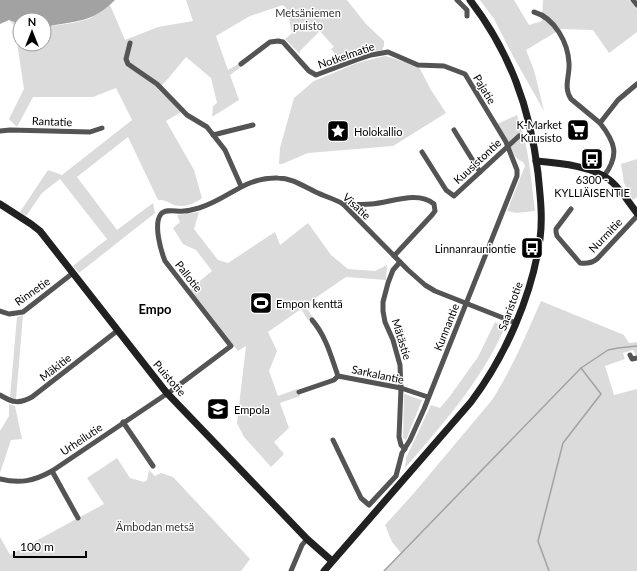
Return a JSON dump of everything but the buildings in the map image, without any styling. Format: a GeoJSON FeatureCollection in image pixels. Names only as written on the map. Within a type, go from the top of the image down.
{"type":"FeatureCollection","features":[{"type":"Feature","properties":{"kind":"main road","name":"Saaristotie"},"geometry":{"type":"LineString","coordinates":[[324,571],[472,402],[499,360],[516,323],[536,262],[540,237],[541,208],[536,161],[526,111],[518,82],[501,46],[470,0]]}},
{"type":"Feature","properties":{"kind":"main road"},"geometry":{"type":"LineString","coordinates":[[536,161],[594,171],[604,176],[617,186],[637,215]]}},
{"type":"Feature","properties":{"kind":"main road","name":"Puistotie"},"geometry":{"type":"LineString","coordinates":[[0,204],[31,224],[40,232],[166,392],[307,539],[332,561]]}},
{"type":"Feature","properties":{"kind":"street"},"geometry":{"type":"LineString","coordinates":[[457,0],[467,10],[467,16]]}},
{"type":"Feature","properties":{"kind":"street"},"geometry":{"type":"LineString","coordinates":[[534,12],[541,15],[553,24],[563,41],[569,62],[566,87],[568,95],[600,123],[609,135],[614,149],[614,156],[611,166],[604,176]]}},
{"type":"Feature","properties":{"kind":"street","name":"Notkelmatie"},"geometry":{"type":"LineString","coordinates":[[241,64],[274,41],[283,42],[309,71],[316,75],[356,60],[383,53]]}},
{"type":"Feature","properties":{"kind":"street"},"geometry":{"type":"LineString","coordinates":[[130,43],[126,59],[128,64],[157,84],[187,115],[207,127],[225,150],[241,186]]}},
{"type":"Feature","properties":{"kind":"street","name":"Pajatie"},"geometry":{"type":"LineString","coordinates":[[383,53],[388,52],[418,65],[444,66],[465,74],[508,147]]}},
{"type":"Feature","properties":{"kind":"street"},"geometry":{"type":"LineString","coordinates":[[600,123],[618,100],[637,84]]}},
{"type":"Feature","properties":{"kind":"street"},"geometry":{"type":"LineString","coordinates":[[213,135],[253,125]]}},
{"type":"Feature","properties":{"kind":"street","name":"Rantatie"},"geometry":{"type":"LineString","coordinates":[[0,131],[90,132],[102,128]]}},
{"type":"Feature","properties":{"kind":"street"},"geometry":{"type":"LineString","coordinates":[[454,130],[480,172]]}},
{"type":"Feature","properties":{"kind":"street","name":"Kuusistontie"},"geometry":{"type":"LineString","coordinates":[[422,152],[446,190],[454,196],[519,136]]}},
{"type":"Feature","properties":{"kind":"street","name":"Kunnantie"},"geometry":{"type":"LineString","coordinates":[[333,440],[361,498],[369,505],[396,476],[402,453],[410,440],[428,397],[517,176],[517,170],[508,147]]}},
{"type":"Feature","properties":{"kind":"street","name":"Visatie"},"geometry":{"type":"LineString","coordinates":[[167,210],[183,212],[204,206],[226,196],[241,186],[264,178],[288,179],[318,193],[334,198],[343,204],[400,262],[425,285],[435,291],[466,304],[516,323]]}},
{"type":"Feature","properties":{"kind":"street"},"geometry":{"type":"LineString","coordinates":[[343,204],[370,204],[422,198],[430,200],[434,204],[435,211],[432,215],[394,256]]}},
{"type":"Feature","properties":{"kind":"street","name":"Pallotie"},"geometry":{"type":"LineString","coordinates":[[167,210],[161,214],[158,229],[161,253],[165,262],[231,346]]}},
{"type":"Feature","properties":{"kind":"street","name":"Nurmitie"},"geometry":{"type":"LineString","coordinates":[[571,210],[556,229],[557,236],[580,263],[584,264],[592,263],[597,259],[637,215]]}},
{"type":"Feature","properties":{"kind":"street","name":"Mätästie"},"geometry":{"type":"LineString","coordinates":[[400,262],[390,276],[384,296],[383,307],[385,322],[397,352],[400,364],[401,388],[399,437],[401,445],[405,449]]}},
{"type":"Feature","properties":{"kind":"street","name":"Rinnetie"},"geometry":{"type":"LineString","coordinates":[[0,311],[9,314],[23,312],[73,273]]}},
{"type":"Feature","properties":{"kind":"street","name":"Sarkalantie"},"geometry":{"type":"LineString","coordinates":[[312,320],[319,328],[326,341],[338,376],[401,388],[428,397]]}},
{"type":"Feature","properties":{"kind":"street","name":"Mäkitie"},"geometry":{"type":"LineString","coordinates":[[0,395],[16,402],[23,402],[32,397],[117,331]]}},
{"type":"Feature","properties":{"kind":"street","name":"Urheilutie"},"geometry":{"type":"LineString","coordinates":[[0,479],[14,482],[24,482],[34,480],[52,471],[166,392],[171,391],[231,346]]}},
{"type":"Feature","properties":{"kind":"street"},"geometry":{"type":"LineString","coordinates":[[630,355],[632,359],[637,358]]}},
{"type":"Feature","properties":{"kind":"street"},"geometry":{"type":"LineString","coordinates":[[299,392],[334,380],[338,376]]}},
{"type":"Feature","properties":{"kind":"street"},"geometry":{"type":"LineString","coordinates":[[123,422],[153,466]]}},
{"type":"Feature","properties":{"kind":"street"},"geometry":{"type":"LineString","coordinates":[[52,471],[78,518]]}},
{"type":"Feature","properties":{"kind":"street"},"geometry":{"type":"LineString","coordinates":[[291,571],[302,545],[307,539]]}},
{"type":"Feature","properties":{"kind":"green space","name":"Metsäniemen puisto"},"geometry":{"type":"Polygon","coordinates":[[[186,0],[347,0],[366,24],[384,41],[384,46],[382,50],[370,52],[339,62],[337,56],[331,49],[334,47],[320,31],[300,51],[300,54],[285,39],[292,33],[287,9],[283,5],[250,16],[216,36],[228,70],[240,63],[242,66],[230,75],[239,100],[212,117],[213,106],[217,103],[211,78],[186,57],[158,89],[181,112],[166,121],[194,170],[202,198],[185,206],[174,205],[158,200],[128,137],[77,177],[117,230],[153,203],[155,213],[79,273],[73,266],[107,239],[60,179],[42,193],[26,216],[20,212],[48,170],[62,175],[132,120],[116,88],[93,97],[33,97],[17,127],[9,119],[24,89],[18,52],[52,52],[52,26],[89,19],[110,5],[125,40],[158,27],[193,21],[186,0]]]}},
{"type":"Feature","properties":{"kind":"green space"},"geometry":{"type":"Polygon","coordinates":[[[480,0],[514,0],[529,25],[542,21],[543,0],[629,0],[637,9],[637,32],[609,53],[593,30],[561,29],[526,50],[534,70],[544,111],[494,19],[480,0]]]}},
{"type":"Feature","properties":{"kind":"green space"},"geometry":{"type":"Polygon","coordinates":[[[385,56],[419,67],[431,90],[446,113],[393,146],[308,153],[279,164],[280,148],[294,98],[314,81],[357,63],[385,56]]]}},
{"type":"Feature","properties":{"kind":"green space"},"geometry":{"type":"Polygon","coordinates":[[[517,115],[527,150],[535,211],[517,213],[507,211],[525,166],[523,162],[515,156],[507,139],[497,124],[517,115]]]}},
{"type":"Feature","properties":{"kind":"green space"},"geometry":{"type":"Polygon","coordinates":[[[637,159],[637,197],[633,200],[624,183],[621,164],[637,159]]]}},
{"type":"Feature","properties":{"kind":"green space"},"geometry":{"type":"Polygon","coordinates":[[[199,212],[194,229],[218,260],[228,263],[275,232],[280,245],[308,223],[331,255],[348,269],[375,271],[387,265],[386,280],[346,277],[305,305],[313,318],[308,320],[301,309],[268,332],[277,351],[269,371],[278,396],[297,389],[300,396],[280,403],[289,428],[274,442],[284,454],[271,467],[244,437],[237,423],[246,346],[238,351],[190,289],[212,271],[196,250],[183,244],[173,228],[180,222],[177,215],[199,212]]]}},
{"type":"Feature","properties":{"kind":"green space"},"geometry":{"type":"Polygon","coordinates":[[[541,301],[624,335],[629,343],[637,342],[637,355],[633,350],[623,353],[625,359],[605,366],[614,395],[637,389],[637,571],[384,571],[401,553],[392,542],[385,525],[414,493],[492,400],[512,364],[541,301]]]}},
{"type":"Feature","properties":{"kind":"green space"},"geometry":{"type":"Polygon","coordinates":[[[23,315],[16,399],[10,397],[17,317],[23,315]]]}},
{"type":"Feature","properties":{"kind":"green space"},"geometry":{"type":"Polygon","coordinates":[[[495,322],[505,327],[485,365],[461,401],[405,468],[406,458],[431,405],[440,408],[450,396],[478,357],[495,322]]]}},
{"type":"Feature","properties":{"kind":"green space"},"geometry":{"type":"Polygon","coordinates":[[[404,394],[422,400],[406,440],[403,438],[404,394]]]}},
{"type":"Feature","properties":{"kind":"green space"},"geometry":{"type":"Polygon","coordinates":[[[9,404],[15,406],[22,439],[11,440],[0,473],[0,431],[9,416],[9,404]]]}},
{"type":"Feature","properties":{"kind":"green space","name":"Ämbodan metsä"},"geometry":{"type":"Polygon","coordinates":[[[117,458],[130,478],[144,482],[147,480],[149,470],[155,476],[161,473],[173,477],[250,559],[241,571],[0,571],[0,537],[10,555],[104,504],[87,478],[117,458]]]}},
{"type":"Feature","properties":{"kind":"shaded area"},"geometry":{"type":"Polygon","coordinates":[[[0,0],[115,0],[106,8],[91,17],[75,22],[52,26],[52,12],[12,12],[12,21],[9,20],[0,24],[0,0]]]}},
{"type":"Feature","properties":{"kind":"waterway"},"geometry":{"type":"LineString","coordinates":[[384,571],[581,368],[608,350],[637,346]]}},
{"type":"Feature","properties":{"kind":"waterway"},"geometry":{"type":"LineString","coordinates":[[549,571],[538,541],[563,443],[601,394],[581,368]]}},
{"type":"Feature","properties":{"kind":"place","name":"K-Market Kuusisto"},"geometry":{"type":"Point","coordinates":[578,130]}},
{"type":"Feature","properties":{"kind":"place","name":"Holokallio"},"geometry":{"type":"Point","coordinates":[338,131]}},
{"type":"Feature","properties":{"kind":"place","name":"6300 - KYLLIÄISENTIE"},"geometry":{"type":"Point","coordinates":[592,159]}},
{"type":"Feature","properties":{"kind":"place","name":"Linnanrauniontie"},"geometry":{"type":"Point","coordinates":[532,248]}},
{"type":"Feature","properties":{"kind":"place","name":"Empon kenttä"},"geometry":{"type":"Point","coordinates":[261,303]}},
{"type":"Feature","properties":{"kind":"place","name":"Empola"},"geometry":{"type":"Point","coordinates":[218,409]}},
{"type":"Feature","properties":{"kind":"district","name":"Empo"},"geometry":{"type":"Point","coordinates":[155,309]}}]}
